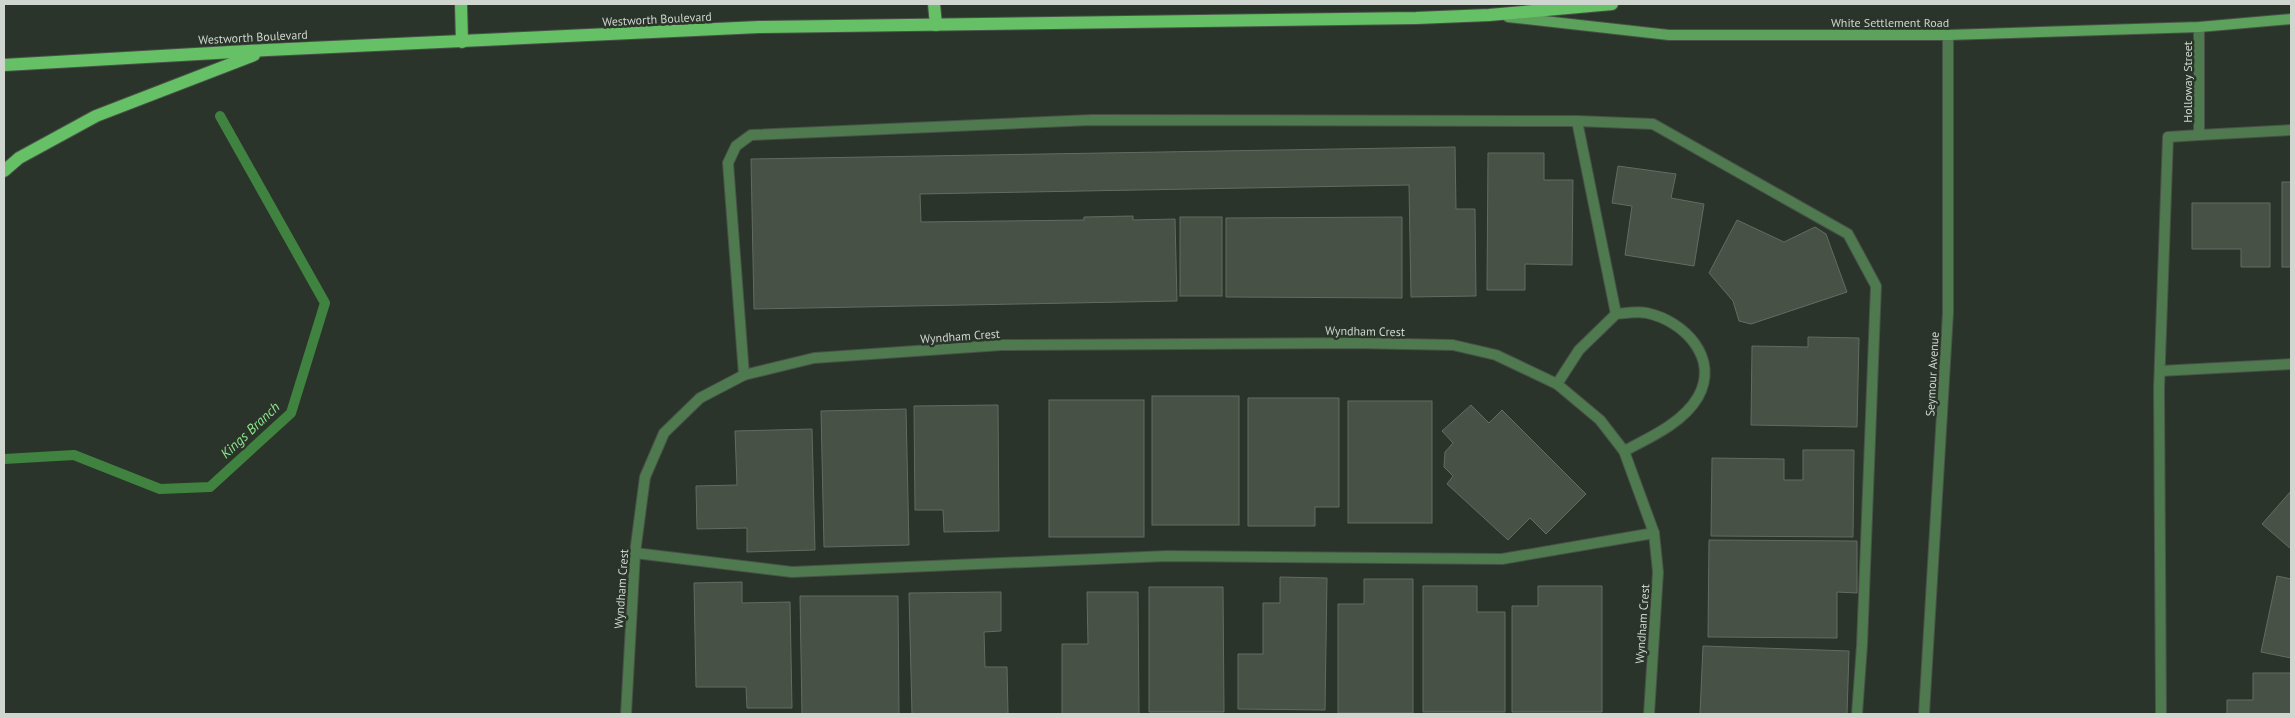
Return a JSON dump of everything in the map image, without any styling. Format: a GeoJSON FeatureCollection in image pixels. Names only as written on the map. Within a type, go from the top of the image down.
{"type":"FeatureCollection","features":[{"type":"Feature","properties":{"kind":"main road"},"geometry":{"type":"LineString","coordinates":[[461,4],[462,42]]}},
{"type":"Feature","properties":{"kind":"main road"},"geometry":{"type":"LineString","coordinates":[[934,4],[936,25]]}},
{"type":"Feature","properties":{"kind":"main road","name":"Westworth Boulevard"},"geometry":{"type":"LineString","coordinates":[[4,65],[266,50],[759,27],[1291,20],[1489,15],[1612,4]]}},
{"type":"Feature","properties":{"kind":"main road","name":"White Settlement Road"},"geometry":{"type":"LineString","coordinates":[[1489,15],[1669,34],[1948,35],[2199,27],[2291,18]]}},
{"type":"Feature","properties":{"kind":"main road"},"geometry":{"type":"LineString","coordinates":[[4,171],[19,158],[96,116],[266,50]]}},
{"type":"Feature","properties":{"kind":"street","name":"Holloway Street"},"geometry":{"type":"LineString","coordinates":[[2199,27],[2199,135],[2291,130]]}},
{"type":"Feature","properties":{"kind":"street","name":"Seymour Avenue"},"geometry":{"type":"LineString","coordinates":[[1924,714],[1948,313],[1948,35]]}},
{"type":"Feature","properties":{"kind":"street"},"geometry":{"type":"LineString","coordinates":[[744,375],[728,163],[736,146],[751,135],[1091,120],[1577,121],[1653,124],[1848,234],[1876,286],[1862,645],[1857,714]]}},
{"type":"Feature","properties":{"kind":"street"},"geometry":{"type":"LineString","coordinates":[[1577,121],[1616,314]]}},
{"type":"Feature","properties":{"kind":"street"},"geometry":{"type":"LineString","coordinates":[[2160,714],[2160,371],[2168,137],[2199,135]]}},
{"type":"Feature","properties":{"kind":"street"},"geometry":{"type":"LineString","coordinates":[[1557,384],[1580,350],[1616,314],[1645,312],[1669,320],[1690,334],[1702,357],[1704,377],[1698,397],[1681,417],[1624,451]]}},
{"type":"Feature","properties":{"kind":"street","name":"Wyndham Crest"},"geometry":{"type":"LineString","coordinates":[[626,714],[635,553],[645,477],[664,434],[700,398],[744,375],[814,358],[1002,345],[1354,342],[1452,345],[1496,354],[1557,384],[1600,420],[1624,451],[1654,533],[1658,572],[1649,714]]}},
{"type":"Feature","properties":{"kind":"street"},"geometry":{"type":"LineString","coordinates":[[2160,371],[2291,364]]}},
{"type":"Feature","properties":{"kind":"street"},"geometry":{"type":"LineString","coordinates":[[635,553],[792,572],[1167,556],[1502,559],[1654,533]]}},
{"type":"Feature","properties":{"kind":"building"},"geometry":{"type":"Polygon","coordinates":[[[1455,147],[1456,209],[1475,209],[1476,296],[1411,297],[1409,185],[920,194],[921,222],[1084,220],[1084,217],[1133,216],[1133,220],[1175,219],[1177,301],[754,309],[751,159],[1455,147]]]}},
{"type":"Feature","properties":{"kind":"building"},"geometry":{"type":"Polygon","coordinates":[[[1488,153],[1544,153],[1544,180],[1573,180],[1572,265],[1525,264],[1525,290],[1487,290],[1488,153]]]}},
{"type":"Feature","properties":{"kind":"building"},"geometry":{"type":"Polygon","coordinates":[[[1618,166],[1676,174],[1671,198],[1704,204],[1694,266],[1625,255],[1632,206],[1612,203],[1618,166]]]}},
{"type":"Feature","properties":{"kind":"building"},"geometry":{"type":"Polygon","coordinates":[[[2282,182],[2291,182],[2291,267],[2282,267],[2282,182]]]}},
{"type":"Feature","properties":{"kind":"building"},"geometry":{"type":"Polygon","coordinates":[[[2192,203],[2270,203],[2270,267],[2241,267],[2241,249],[2192,249],[2192,203]]]}},
{"type":"Feature","properties":{"kind":"building"},"geometry":{"type":"Polygon","coordinates":[[[1180,217],[1222,217],[1222,296],[1180,296],[1180,217]]]}},
{"type":"Feature","properties":{"kind":"building"},"geometry":{"type":"Polygon","coordinates":[[[1402,217],[1402,298],[1226,297],[1226,218],[1402,217]]]}},
{"type":"Feature","properties":{"kind":"building"},"geometry":{"type":"Polygon","coordinates":[[[1737,220],[1784,242],[1815,227],[1826,234],[1847,292],[1751,324],[1739,321],[1733,301],[1709,273],[1737,220]]]}},
{"type":"Feature","properties":{"kind":"building"},"geometry":{"type":"Polygon","coordinates":[[[1808,337],[1859,338],[1857,427],[1751,425],[1752,346],[1808,347],[1808,337]]]}},
{"type":"Feature","properties":{"kind":"building"},"geometry":{"type":"Polygon","coordinates":[[[1152,396],[1239,396],[1239,525],[1152,525],[1152,396]]]}},
{"type":"Feature","properties":{"kind":"building"},"geometry":{"type":"Polygon","coordinates":[[[1248,398],[1339,398],[1339,507],[1315,507],[1315,526],[1248,526],[1248,398]]]}},
{"type":"Feature","properties":{"kind":"building"},"geometry":{"type":"Polygon","coordinates":[[[1049,400],[1144,400],[1144,537],[1049,537],[1049,400]]]}},
{"type":"Feature","properties":{"kind":"building"},"geometry":{"type":"Polygon","coordinates":[[[1348,401],[1432,401],[1432,523],[1348,523],[1348,401]]]}},
{"type":"Feature","properties":{"kind":"building"},"geometry":{"type":"Polygon","coordinates":[[[998,405],[999,531],[944,532],[943,510],[915,510],[914,406],[998,405]]]}},
{"type":"Feature","properties":{"kind":"building"},"geometry":{"type":"Polygon","coordinates":[[[1471,405],[1489,423],[1502,410],[1586,494],[1546,534],[1530,518],[1508,540],[1447,484],[1453,476],[1444,467],[1445,452],[1453,443],[1442,431],[1471,405]]]}},
{"type":"Feature","properties":{"kind":"building"},"geometry":{"type":"Polygon","coordinates":[[[906,409],[909,545],[824,547],[821,411],[906,409]]]}},
{"type":"Feature","properties":{"kind":"building"},"geometry":{"type":"Polygon","coordinates":[[[812,429],[815,550],[747,552],[747,528],[697,529],[696,486],[737,485],[735,431],[812,429]]]}},
{"type":"Feature","properties":{"kind":"building"},"geometry":{"type":"Polygon","coordinates":[[[1803,450],[1854,450],[1853,537],[1711,536],[1712,458],[1784,459],[1784,480],[1803,480],[1803,450]]]}},
{"type":"Feature","properties":{"kind":"building"},"geometry":{"type":"Polygon","coordinates":[[[2291,491],[2291,549],[2262,524],[2291,491]]]}},
{"type":"Feature","properties":{"kind":"building"},"geometry":{"type":"Polygon","coordinates":[[[1709,540],[1857,541],[1857,593],[1837,592],[1837,638],[1708,637],[1709,540]]]}},
{"type":"Feature","properties":{"kind":"building"},"geometry":{"type":"Polygon","coordinates":[[[2277,576],[2291,579],[2291,658],[2261,652],[2277,576]]]}},
{"type":"Feature","properties":{"kind":"building"},"geometry":{"type":"Polygon","coordinates":[[[1280,577],[1327,578],[1325,710],[1238,709],[1238,654],[1263,654],[1263,603],[1280,603],[1280,577]]]}},
{"type":"Feature","properties":{"kind":"building"},"geometry":{"type":"Polygon","coordinates":[[[1364,579],[1413,579],[1413,713],[1338,713],[1338,604],[1364,604],[1364,579]]]}},
{"type":"Feature","properties":{"kind":"building"},"geometry":{"type":"Polygon","coordinates":[[[742,582],[742,603],[790,602],[792,708],[747,708],[746,687],[696,687],[694,583],[742,582]]]}},
{"type":"Feature","properties":{"kind":"building"},"geometry":{"type":"Polygon","coordinates":[[[1423,586],[1477,586],[1477,612],[1505,612],[1505,712],[1423,712],[1423,586]]]}},
{"type":"Feature","properties":{"kind":"building"},"geometry":{"type":"Polygon","coordinates":[[[1538,586],[1602,586],[1602,712],[1512,712],[1512,606],[1538,606],[1538,586]]]}},
{"type":"Feature","properties":{"kind":"building"},"geometry":{"type":"Polygon","coordinates":[[[1149,587],[1223,587],[1224,712],[1149,712],[1149,587]]]}},
{"type":"Feature","properties":{"kind":"building"},"geometry":{"type":"Polygon","coordinates":[[[1001,592],[1001,631],[984,632],[985,667],[1007,667],[1008,714],[912,714],[909,593],[1001,592]]]}},
{"type":"Feature","properties":{"kind":"building"},"geometry":{"type":"Polygon","coordinates":[[[1087,592],[1138,592],[1139,714],[1062,714],[1062,644],[1088,644],[1087,592]]]}},
{"type":"Feature","properties":{"kind":"building"},"geometry":{"type":"Polygon","coordinates":[[[800,596],[898,596],[899,714],[802,714],[800,596]]]}},
{"type":"Feature","properties":{"kind":"building"},"geometry":{"type":"Polygon","coordinates":[[[1703,646],[1849,651],[1847,714],[1700,714],[1703,646]]]}},
{"type":"Feature","properties":{"kind":"building"},"geometry":{"type":"Polygon","coordinates":[[[2253,673],[2291,673],[2291,714],[2227,714],[2227,700],[2253,700],[2253,673]]]}},
{"type":"Feature","properties":{"kind":"waterway","name":"Kings Branch"},"geometry":{"type":"LineString","coordinates":[[4,459],[74,455],[160,489],[210,487],[291,413],[325,303],[220,116]]}}]}
